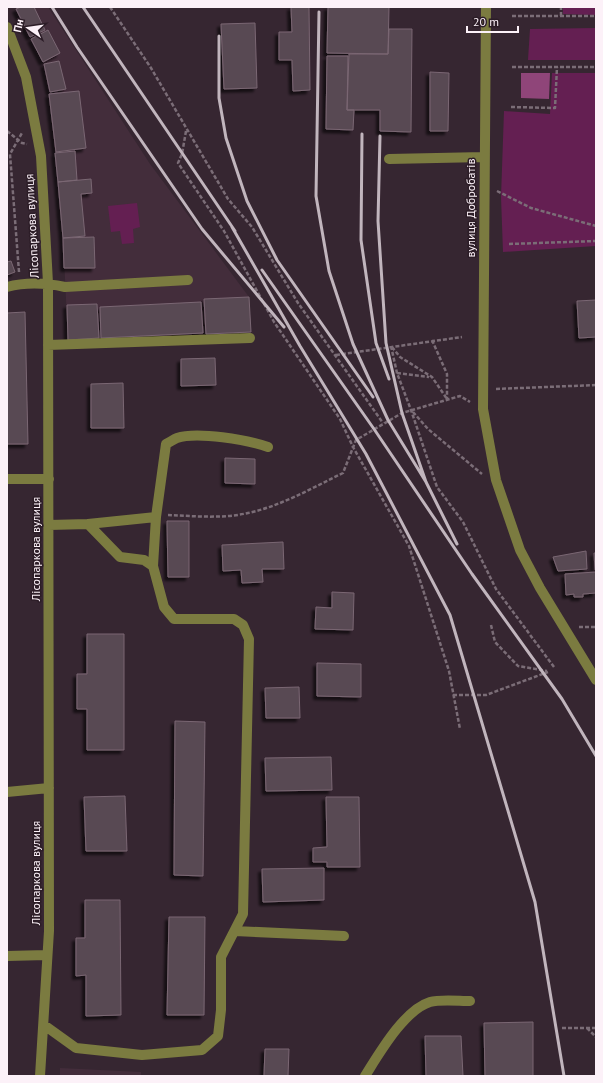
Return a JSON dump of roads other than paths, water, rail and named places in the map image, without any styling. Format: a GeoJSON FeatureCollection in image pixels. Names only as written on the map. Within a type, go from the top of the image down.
{"type":"FeatureCollection","features":[{"type":"Feature","properties":{"kind":"street","name":"вулиця Добробатів"},"geometry":{"type":"LineString","coordinates":[[486,7],[483,409],[499,488],[520,550],[540,588],[596,680]]}},
{"type":"Feature","properties":{"kind":"street","name":"Лісопаркова вулиця"},"geometry":{"type":"LineString","coordinates":[[7,27],[26,77],[39,145],[48,283],[49,788],[47,955],[40,1076]]}},
{"type":"Feature","properties":{"kind":"street"},"geometry":{"type":"LineString","coordinates":[[388,159],[484,157]]}},
{"type":"Feature","properties":{"kind":"street"},"geometry":{"type":"LineString","coordinates":[[7,287],[20,284],[48,283],[65,286],[188,280]]}},
{"type":"Feature","properties":{"kind":"street"},"geometry":{"type":"LineString","coordinates":[[48,344],[250,338]]}},
{"type":"Feature","properties":{"kind":"street"},"geometry":{"type":"LineString","coordinates":[[44,1024],[76,1048],[142,1055],[202,1050],[218,1036],[221,1010],[221,957],[243,914],[249,639],[243,625],[234,619],[174,619],[164,607],[153,566],[156,516],[166,444],[178,437],[193,436],[236,438],[268,447]]}},
{"type":"Feature","properties":{"kind":"street"},"geometry":{"type":"LineString","coordinates":[[7,479],[49,479]]}},
{"type":"Feature","properties":{"kind":"street"},"geometry":{"type":"LineString","coordinates":[[49,526],[88,524],[156,516]]}},
{"type":"Feature","properties":{"kind":"street"},"geometry":{"type":"LineString","coordinates":[[88,524],[120,557],[144,560],[153,566]]}},
{"type":"Feature","properties":{"kind":"street"},"geometry":{"type":"LineString","coordinates":[[7,792],[49,788]]}},
{"type":"Feature","properties":{"kind":"street"},"geometry":{"type":"LineString","coordinates":[[235,931],[344,936]]}},
{"type":"Feature","properties":{"kind":"street"},"geometry":{"type":"LineString","coordinates":[[7,956],[47,955]]}},
{"type":"Feature","properties":{"kind":"street"},"geometry":{"type":"LineString","coordinates":[[365,1076],[391,1034],[414,1012],[430,1002],[470,1001]]}},
{"type":"Feature","properties":{"kind":"railway"},"geometry":{"type":"LineString","coordinates":[[52,7],[77,47],[202,229],[284,327]]}},
{"type":"Feature","properties":{"kind":"railway"},"geometry":{"type":"LineString","coordinates":[[83,7],[235,231]]}},
{"type":"Feature","properties":{"kind":"railway"},"geometry":{"type":"LineString","coordinates":[[319,12],[316,196],[329,271],[353,344],[388,420],[426,482]]}},
{"type":"Feature","properties":{"kind":"railway"},"geometry":{"type":"LineString","coordinates":[[219,36],[219,98],[226,138],[247,201],[277,260],[373,397]]}},
{"type":"Feature","properties":{"kind":"railway"},"geometry":{"type":"LineString","coordinates":[[362,134],[361,240],[376,343],[389,379]]}},
{"type":"Feature","properties":{"kind":"railway"},"geometry":{"type":"LineString","coordinates":[[380,136],[378,221],[386,343],[402,413],[426,482],[457,544]]}},
{"type":"Feature","properties":{"kind":"railway"},"geometry":{"type":"LineString","coordinates":[[232,227],[300,346],[366,454],[450,615],[535,902],[564,1076]]}},
{"type":"Feature","properties":{"kind":"railway"},"geometry":{"type":"LineString","coordinates":[[262,270],[374,429],[472,574],[562,699],[596,756]]}}]}
